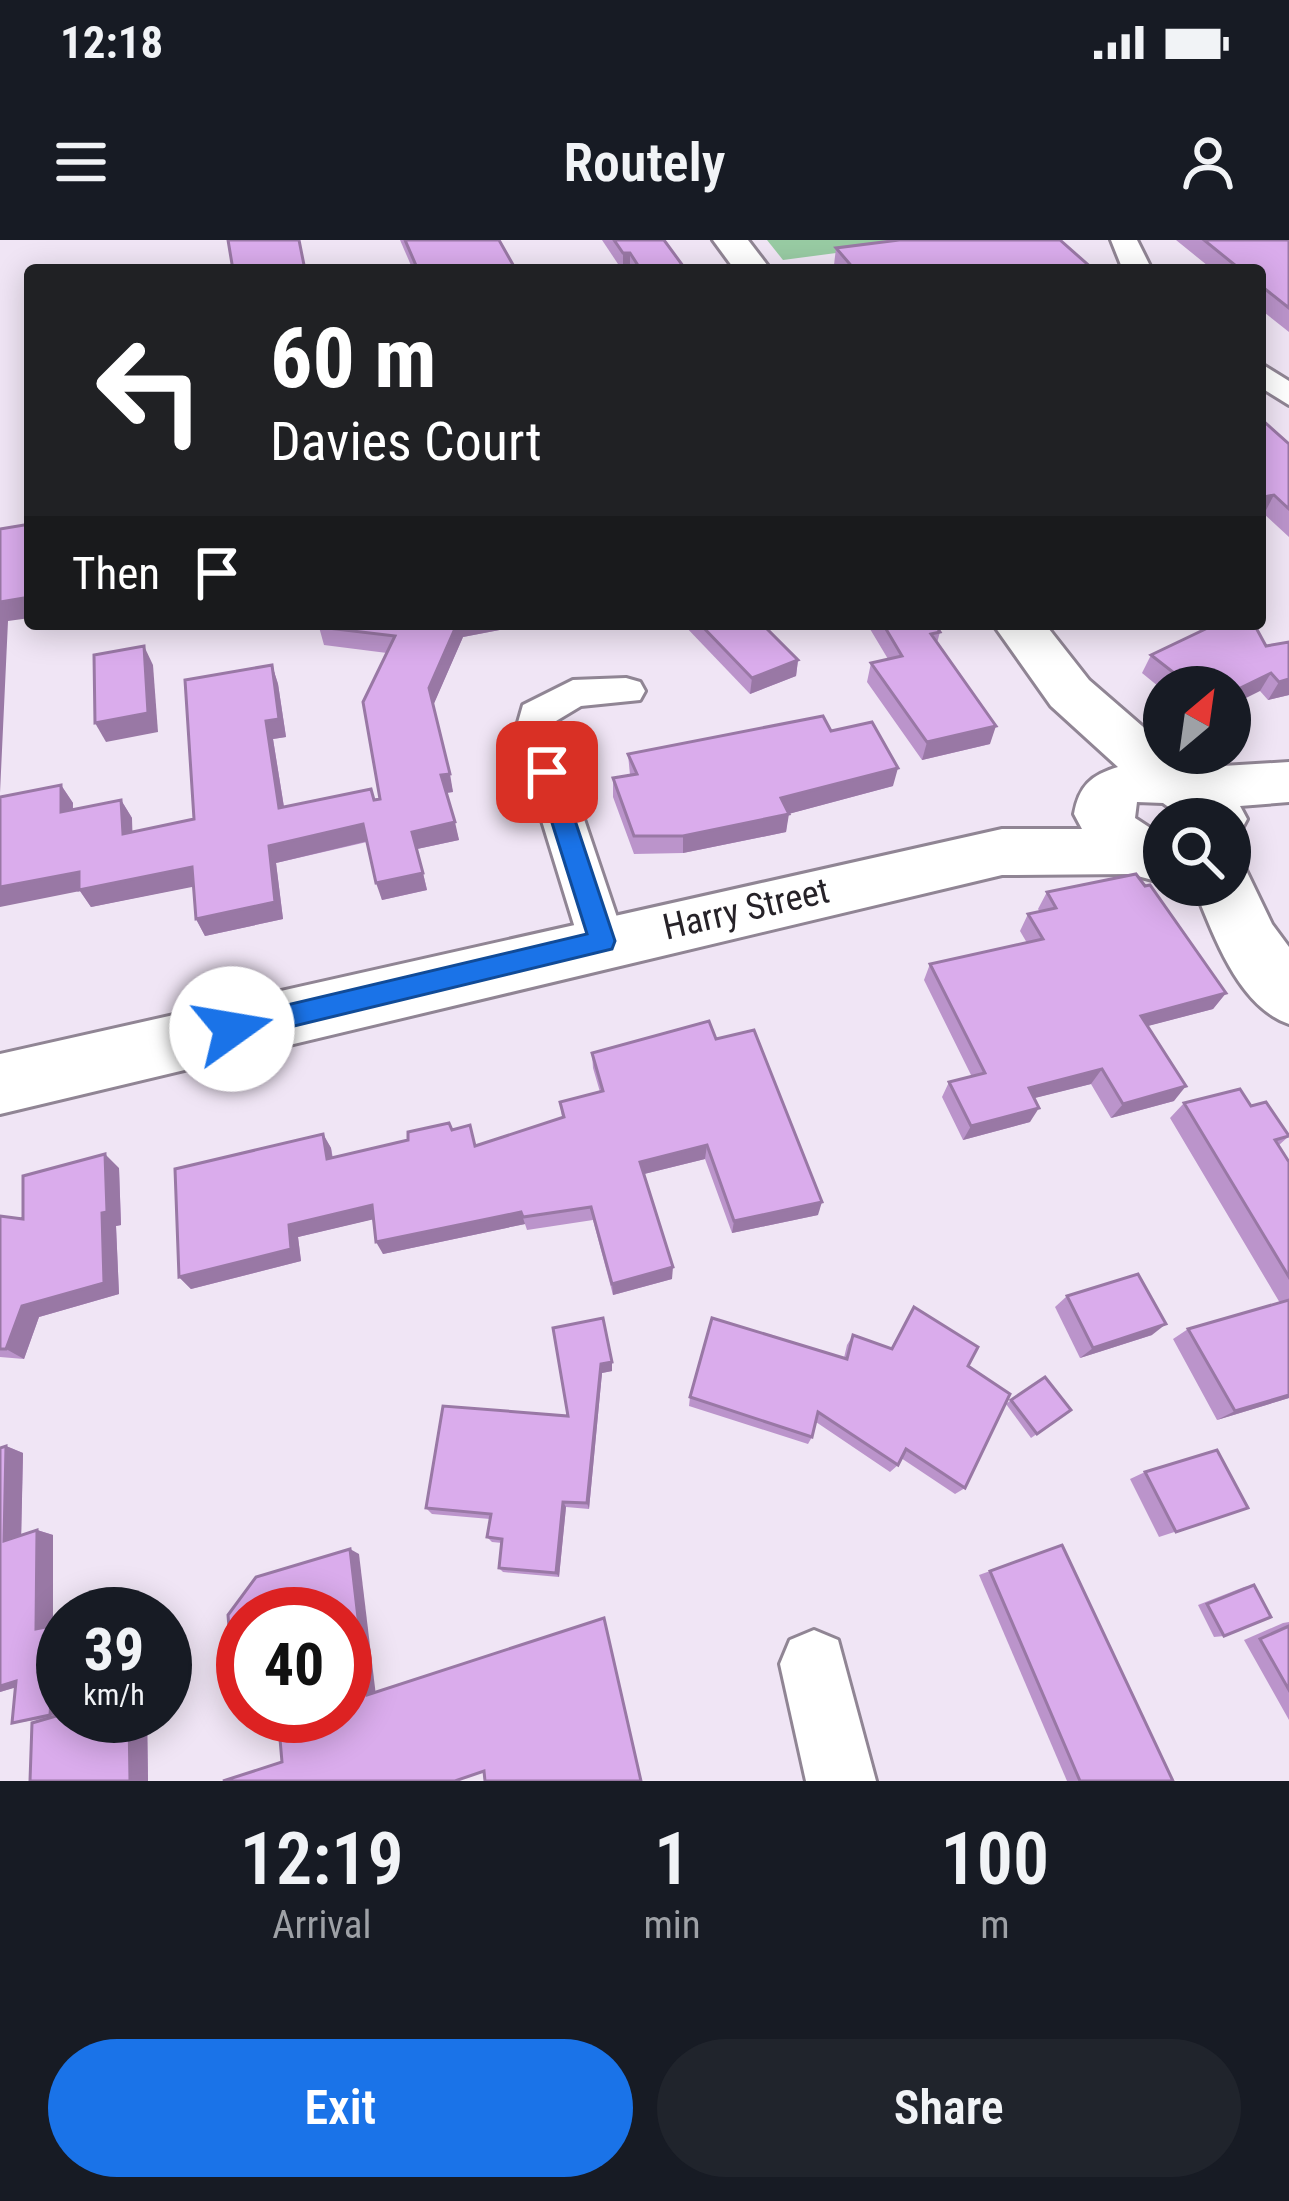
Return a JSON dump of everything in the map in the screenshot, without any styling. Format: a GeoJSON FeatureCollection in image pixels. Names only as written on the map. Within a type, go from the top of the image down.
{"type":"FeatureCollection","features":[{"type":"Feature","properties":{"kind":"street"},"geometry":{"type":"LineString","coordinates":[[730,240],[748,264]]}},
{"type":"Feature","properties":{"kind":"street"},"geometry":{"type":"LineString","coordinates":[[1023,630],[1070,693],[1143,844]]}},
{"type":"Feature","properties":{"kind":"street"},"geometry":{"type":"LineString","coordinates":[[602,941],[535,733],[537,716],[573,693],[626,691]]}},
{"type":"Feature","properties":{"kind":"street"},"geometry":{"type":"LineString","coordinates":[[1070,693],[1195,798]]}},
{"type":"Feature","properties":{"kind":"street","name":"Harry Street"},"geometry":{"type":"LineString","coordinates":[[1143,843],[1123,783],[1145,779],[1188,798]]}},
{"type":"Feature","properties":{"kind":"street"},"geometry":{"type":"LineString","coordinates":[[1226,798],[1289,782]]}},
{"type":"Feature","properties":{"kind":"street"},"geometry":{"type":"LineString","coordinates":[[1251,800],[1289,797]]}},
{"type":"Feature","properties":{"kind":"street","name":"Harry Street"},"geometry":{"type":"LineString","coordinates":[[0,1084],[1002,852],[1143,846]]}},
{"type":"Feature","properties":{"kind":"street"},"geometry":{"type":"LineString","coordinates":[[1235,912],[1289,997]]}},
{"type":"Feature","properties":{"kind":"street"},"geometry":{"type":"LineString","coordinates":[[814,1664],[841,1781]]}},
{"type":"Feature","properties":{"kind":"green space"},"geometry":{"type":"Polygon","coordinates":[[[767,240],[935,240],[783,260],[767,240]]]}},
{"type":"Feature","properties":{"kind":"building"},"geometry":{"type":"Polygon","coordinates":[[[228,240],[299,240],[304,264],[232,264],[228,240]]]}},
{"type":"Feature","properties":{"kind":"building"},"geometry":{"type":"Polygon","coordinates":[[[405,240],[499,240],[513,264],[415,264],[405,240]]]}},
{"type":"Feature","properties":{"kind":"building"},"geometry":{"type":"Polygon","coordinates":[[[614,240],[664,240],[682,264],[637,264],[630,253],[623,253],[614,240]]]}},
{"type":"Feature","properties":{"kind":"building"},"geometry":{"type":"Polygon","coordinates":[[[899,240],[1060,240],[1087,264],[850,264],[836,248],[899,240]]]}},
{"type":"Feature","properties":{"kind":"building"},"geometry":{"type":"Polygon","coordinates":[[[1204,240],[1289,240],[1289,308],[1266,290],[1266,264],[1234,264],[1204,240]]]}},
{"type":"Feature","properties":{"kind":"building"},"geometry":{"type":"Polygon","coordinates":[[[1266,423],[1289,444],[1289,509],[1274,495],[1266,497],[1266,423]]]}},
{"type":"Feature","properties":{"kind":"building"},"geometry":{"type":"Polygon","coordinates":[[[24,525],[24,598],[0,602],[0,529],[24,525]]]}},
{"type":"Feature","properties":{"kind":"building"},"geometry":{"type":"Polygon","coordinates":[[[344,630],[454,630],[429,688],[450,774],[441,775],[455,822],[412,832],[423,873],[376,883],[363,824],[269,846],[275,902],[196,919],[192,867],[79,890],[79,872],[0,887],[0,797],[61,785],[61,812],[121,800],[123,834],[194,819],[185,680],[272,665],[279,719],[266,721],[279,808],[371,789],[374,800],[380,799],[363,702],[395,636],[344,630]]]}},
{"type":"Feature","properties":{"kind":"building"},"geometry":{"type":"Polygon","coordinates":[[[706,630],[768,630],[798,660],[752,678],[706,630]]]}},
{"type":"Feature","properties":{"kind":"building"},"geometry":{"type":"Polygon","coordinates":[[[887,630],[939,630],[931,634],[996,726],[927,742],[871,663],[902,656],[887,630]]]}},
{"type":"Feature","properties":{"kind":"building"},"geometry":{"type":"Polygon","coordinates":[[[1203,630],[1257,630],[1266,646],[1289,642],[1289,679],[1279,682],[1271,673],[1251,683],[1251,666],[1165,666],[1151,655],[1203,630]]]}},
{"type":"Feature","properties":{"kind":"building"},"geometry":{"type":"Polygon","coordinates":[[[144,646],[148,713],[95,723],[94,655],[144,646]]]}},
{"type":"Feature","properties":{"kind":"building"},"geometry":{"type":"Polygon","coordinates":[[[823,716],[831,731],[872,722],[898,768],[781,798],[789,814],[683,836],[634,836],[613,778],[637,774],[628,754],[823,716]]]}},
{"type":"Feature","properties":{"kind":"building"},"geometry":{"type":"Polygon","coordinates":[[[1136,874],[1143,883],[1143,906],[1165,906],[1226,993],[1141,1016],[1186,1086],[1123,1104],[1102,1069],[1029,1088],[1039,1108],[971,1126],[949,1082],[985,1073],[930,964],[1043,939],[1028,914],[1056,908],[1047,892],[1136,874]]]}},
{"type":"Feature","properties":{"kind":"building"},"geometry":{"type":"Polygon","coordinates":[[[709,1021],[716,1039],[754,1030],[822,1202],[734,1221],[707,1145],[640,1162],[673,1267],[612,1284],[591,1207],[523,1217],[521,1212],[376,1242],[372,1205],[289,1225],[291,1249],[179,1277],[175,1169],[323,1134],[327,1159],[408,1140],[408,1132],[449,1123],[452,1130],[470,1125],[475,1146],[564,1117],[560,1102],[603,1091],[592,1053],[709,1021]]]}},
{"type":"Feature","properties":{"kind":"building"},"geometry":{"type":"Polygon","coordinates":[[[1240,1089],[1251,1106],[1266,1102],[1289,1136],[1275,1140],[1289,1162],[1289,1277],[1184,1103],[1240,1089]]]}},
{"type":"Feature","properties":{"kind":"building"},"geometry":{"type":"Polygon","coordinates":[[[105,1154],[104,1283],[22,1306],[6,1349],[0,1349],[0,1216],[23,1219],[23,1176],[105,1154]]]}},
{"type":"Feature","properties":{"kind":"building"},"geometry":{"type":"Polygon","coordinates":[[[1138,1274],[1166,1324],[1093,1348],[1067,1296],[1138,1274]]]}},
{"type":"Feature","properties":{"kind":"building"},"geometry":{"type":"Polygon","coordinates":[[[1289,1300],[1289,1395],[1235,1411],[1188,1329],[1289,1300]]]}},
{"type":"Feature","properties":{"kind":"building"},"geometry":{"type":"Polygon","coordinates":[[[914,1307],[978,1347],[968,1366],[1010,1394],[965,1488],[906,1449],[898,1465],[818,1412],[812,1437],[690,1397],[712,1318],[847,1359],[853,1335],[892,1349],[914,1307]]]}},
{"type":"Feature","properties":{"kind":"building"},"geometry":{"type":"Polygon","coordinates":[[[603,1318],[612,1362],[601,1364],[587,1503],[563,1502],[556,1573],[499,1568],[502,1539],[487,1537],[491,1514],[426,1508],[443,1406],[568,1416],[553,1328],[603,1318]]]}},
{"type":"Feature","properties":{"kind":"building"},"geometry":{"type":"Polygon","coordinates":[[[1045,1377],[1071,1410],[1037,1434],[1011,1400],[1045,1377]]]}},
{"type":"Feature","properties":{"kind":"building"},"geometry":{"type":"Polygon","coordinates":[[[6,1446],[4,1541],[37,1530],[36,1718],[12,1723],[16,1681],[0,1686],[0,1448],[6,1446]]]}},
{"type":"Feature","properties":{"kind":"building"},"geometry":{"type":"Polygon","coordinates":[[[1217,1450],[1248,1508],[1176,1532],[1145,1472],[1217,1450]]]}},
{"type":"Feature","properties":{"kind":"building"},"geometry":{"type":"Polygon","coordinates":[[[1062,1545],[1173,1781],[1080,1781],[990,1571],[1062,1545]]]}},
{"type":"Feature","properties":{"kind":"building"},"geometry":{"type":"Polygon","coordinates":[[[350,1549],[354,1587],[249,1587],[256,1577],[350,1549]]]}},
{"type":"Feature","properties":{"kind":"building"},"geometry":{"type":"Polygon","coordinates":[[[1254,1585],[1271,1617],[1224,1636],[1207,1604],[1254,1585]]]}},
{"type":"Feature","properties":{"kind":"building"},"geometry":{"type":"Polygon","coordinates":[[[604,1618],[641,1781],[485,1781],[484,1771],[455,1781],[223,1781],[282,1762],[280,1743],[372,1743],[372,1693],[604,1618]]]}},
{"type":"Feature","properties":{"kind":"building"},"geometry":{"type":"Polygon","coordinates":[[[1289,1626],[1289,1690],[1260,1639],[1289,1626]]]}},
{"type":"Feature","properties":{"kind":"building"},"geometry":{"type":"Polygon","coordinates":[[[36,1722],[36,1743],[129,1743],[130,1781],[30,1781],[32,1723],[36,1722]]]}},
{"type":"Feature","properties":{"kind":"route"},"geometry":{"type":"LineString","coordinates":[[232,1029],[602,941],[547,772]]}}]}
